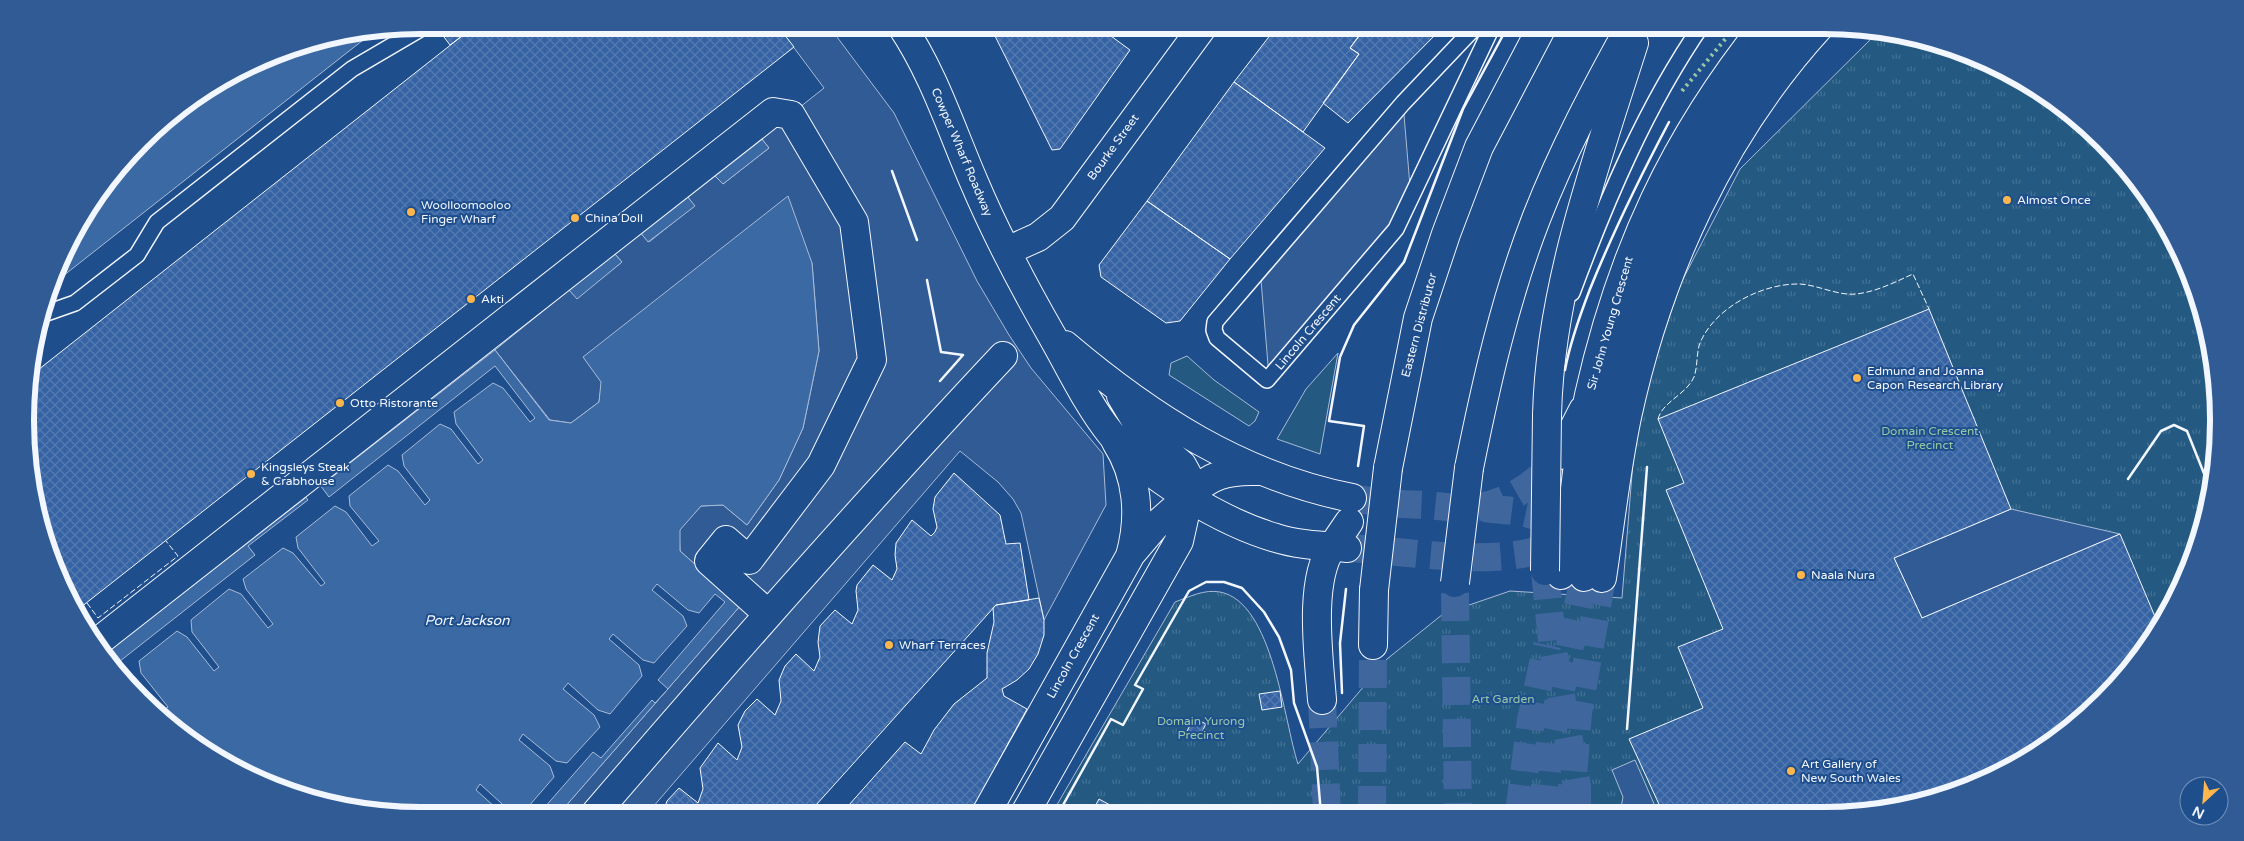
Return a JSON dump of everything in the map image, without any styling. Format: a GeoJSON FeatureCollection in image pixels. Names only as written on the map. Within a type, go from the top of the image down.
{"type":"FeatureCollection","features":[{"type":"Feature","properties":{"kind":"main road","name":"Cowper Wharf Roadway"},"geometry":{"type":"LineString","coordinates":[[906,34],[942,102],[974,184],[1007,251],[1094,411],[1112,435],[1138,462],[1189,496],[1228,518],[1276,539],[1345,529]]}},
{"type":"Feature","properties":{"kind":"main road","name":"Bourke Street"},"geometry":{"type":"LineString","coordinates":[[1007,251],[1038,237],[1062,218],[1197,34]]}},
{"type":"Feature","properties":{"kind":"main road","name":"Eastern Distributor"},"geometry":{"type":"LineString","coordinates":[[1373,645],[1374,590],[1388,468],[1418,318],[1446,234],[1479,147],[1537,34]]}},
{"type":"Feature","properties":{"kind":"main road"},"geometry":{"type":"LineString","coordinates":[[1455,588],[1470,468],[1497,345],[1536,220],[1563,155],[1600,79],[1626,34]]}},
{"type":"Feature","properties":{"kind":"main road"},"geometry":{"type":"LineString","coordinates":[[1573,575],[1547,415],[1553,354],[1575,234],[1637,34]]}},
{"type":"Feature","properties":{"kind":"main road","name":"Sir John Young Crescent"},"geometry":{"type":"LineString","coordinates":[[1573,575],[1563,537],[1589,397],[1626,263],[1667,171],[1694,123],[1737,60],[1758,34]]}},
{"type":"Feature","properties":{"kind":"main road"},"geometry":{"type":"LineString","coordinates":[[1573,575],[1611,406],[1630,332],[1651,269],[1689,185],[1722,124],[1752,81],[1789,34]]}},
{"type":"Feature","properties":{"kind":"main road"},"geometry":{"type":"LineString","coordinates":[[1573,575],[1627,418],[1646,346],[1672,268],[1703,196],[1726,154],[1784,67],[1813,34]]}},
{"type":"Feature","properties":{"kind":"main road"},"geometry":{"type":"LineString","coordinates":[[102,639],[773,112],[791,115],[854,222],[872,360],[821,465],[749,560],[726,540],[709,561],[767,613]]}},
{"type":"Feature","properties":{"kind":"main road","name":"Cowper Wharf Roadway"},"geometry":{"type":"LineString","coordinates":[[1050,332],[1113,386],[1186,435],[1261,472],[1301,486],[1345,529]]}},
{"type":"Feature","properties":{"kind":"main road"},"geometry":{"type":"LineString","coordinates":[[601,807],[767,613],[924,439],[1003,356]]}},
{"type":"Feature","properties":{"kind":"main road"},"geometry":{"type":"LineString","coordinates":[[1029,807],[1179,541],[1189,496],[1188,476],[1182,465],[1142,431],[1113,386]]}},
{"type":"Feature","properties":{"kind":"main road"},"geometry":{"type":"LineString","coordinates":[[1560,455],[1589,397]]}},
{"type":"Feature","properties":{"kind":"main road","name":"Lincoln Crescent"},"geometry":{"type":"LineString","coordinates":[[989,807],[1130,556],[1137,516],[1133,477],[1127,459],[1112,435]]}},
{"type":"Feature","properties":{"kind":"main road"},"geometry":{"type":"LineString","coordinates":[[1130,556],[1154,526],[1209,478],[1235,472],[1261,472]]}},
{"type":"Feature","properties":{"kind":"main road"},"geometry":{"type":"LineString","coordinates":[[1322,700],[1318,586],[1323,564],[1345,529]]}},
{"type":"Feature","properties":{"kind":"lane"},"geometry":{"type":"LineString","coordinates":[[49,312],[75,303],[136,255],[157,222],[352,69],[411,34]]}},
{"type":"Feature","properties":{"kind":"lane","name":"Lincoln Crescent"},"geometry":{"type":"LineString","coordinates":[[1468,34],[1403,103],[1215,322],[1214,330],[1217,338],[1267,380],[1396,229],[1489,34]]}},
{"type":"Feature","properties":{"kind":"lane"},"geometry":{"type":"LineString","coordinates":[[1553,354],[1573,292],[1617,183],[1669,77],[1696,34]]}},
{"type":"Feature","properties":{"kind":"green space","name":"Domain Crescent Precinct"},"geometry":{"type":"Polygon","coordinates":[[[1874,37],[1924,47],[1972,63],[2038,99],[2079,130],[2097,147],[2114,165],[2145,206],[2181,272],[2190,296],[2203,345],[2207,370],[2210,420],[2207,471],[2203,496],[2190,545],[2170,592],[2145,635],[2130,656],[2114,676],[2079,711],[2038,742],[1972,778],[1924,794],[1874,804],[1824,807],[1056,807],[1175,602],[1202,593],[1220,592],[1238,601],[1253,617],[1274,666],[1298,764],[1387,659],[1443,614],[1510,591],[1622,598],[1635,437],[1650,373],[1681,283],[1740,169],[1874,37]]]}},
{"type":"Feature","properties":{"kind":"green space"},"geometry":{"type":"Polygon","coordinates":[[[1338,353],[1320,454],[1277,439],[1306,389],[1338,353]]]}},
{"type":"Feature","properties":{"kind":"green space"},"geometry":{"type":"Polygon","coordinates":[[[1187,356],[1214,380],[1259,412],[1255,421],[1249,426],[1169,375],[1171,363],[1187,356]]]}},
{"type":"Feature","properties":{"kind":"shaded area"},"geometry":{"type":"Polygon","coordinates":[[[784,34],[835,34],[894,113],[977,281],[1009,335],[1031,368],[1103,454],[1106,505],[1044,620],[1021,513],[1013,499],[998,482],[960,451],[653,807],[565,807],[741,605],[680,551],[679,530],[701,506],[723,505],[747,525],[779,480],[803,428],[819,351],[812,263],[584,357],[602,382],[599,402],[571,423],[550,420],[495,350],[569,290],[577,298],[622,262],[614,253],[640,232],[649,242],[694,206],[687,196],[714,175],[723,184],[769,148],[761,138],[824,88],[784,34]]]}},
{"type":"Feature","properties":{"kind":"shaded area"},"geometry":{"type":"Polygon","coordinates":[[[1403,103],[1411,198],[1396,229],[1269,377],[1260,268],[1403,103]]]}},
{"type":"Feature","properties":{"kind":"shaded area"},"geometry":{"type":"Polygon","coordinates":[[[2011,509],[2120,534],[1922,618],[1894,558],[2011,509]]]}},
{"type":"Feature","properties":{"kind":"shaded area"},"geometry":{"type":"Polygon","coordinates":[[[1635,760],[1655,807],[1621,807],[1623,797],[1612,770],[1635,760]]]}},
{"type":"Feature","properties":{"kind":"water"},"geometry":{"type":"Polygon","coordinates":[[[366,38],[61,278],[86,227],[114,185],[147,147],[185,114],[227,86],[272,63],[320,47],[366,38]]]}},
{"type":"Feature","properties":{"kind":"water"},"geometry":{"type":"Polygon","coordinates":[[[761,138],[769,148],[723,184],[714,175],[761,138]]]}},
{"type":"Feature","properties":{"kind":"water"},"geometry":{"type":"Polygon","coordinates":[[[687,196],[695,206],[648,242],[640,232],[687,196]]]}},
{"type":"Feature","properties":{"kind":"water","name":"Port Jackson"},"geometry":{"type":"Polygon","coordinates":[[[788,196],[812,263],[819,351],[803,428],[779,480],[747,525],[723,505],[701,506],[680,530],[680,551],[741,605],[565,807],[395,806],[345,800],[296,787],[249,767],[206,742],[185,727],[147,694],[110,650],[495,350],[549,420],[571,423],[599,402],[601,382],[583,357],[788,196]]]}},
{"type":"Feature","properties":{"kind":"water"},"geometry":{"type":"Polygon","coordinates":[[[614,253],[622,262],[577,299],[569,290],[614,253]]]}},
{"type":"Feature","properties":{"kind":"pier"},"geometry":{"type":"Polygon","coordinates":[[[495,366],[535,418],[530,422],[503,388],[493,383],[454,412],[456,424],[483,460],[478,464],[451,429],[440,424],[402,455],[404,466],[430,500],[425,505],[398,471],[388,465],[349,496],[350,506],[379,541],[372,546],[346,512],[335,506],[296,537],[298,548],[325,583],[321,586],[293,553],[283,548],[243,579],[246,589],[273,624],[268,628],[241,594],[229,589],[191,620],[192,632],[219,667],[214,671],[187,637],[177,631],[139,661],[141,673],[168,707],[164,710],[135,677],[128,674],[119,662],[255,555],[248,546],[308,500],[305,496],[320,485],[329,497],[495,366]]]}},
{"type":"Feature","properties":{"kind":"pier"},"geometry":{"type":"Polygon","coordinates":[[[657,584],[688,610],[699,613],[715,594],[725,602],[658,680],[668,689],[655,703],[652,700],[601,758],[593,752],[545,807],[528,807],[554,777],[550,766],[519,740],[523,734],[556,761],[567,763],[600,727],[594,715],[563,689],[568,683],[598,710],[610,714],[642,676],[639,665],[609,639],[613,634],[643,660],[654,663],[687,626],[683,616],[652,590],[657,584]]]}},
{"type":"Feature","properties":{"kind":"pier"},"geometry":{"type":"Polygon","coordinates":[[[480,784],[505,807],[495,807],[476,790],[480,784]]]}},
{"type":"Feature","properties":{"kind":"building"},"geometry":{"type":"Polygon","coordinates":[[[442,34],[464,34],[450,45],[442,34]]]}},
{"type":"Feature","properties":{"kind":"building","name":"Woolloomooloo Finger Wharf"},"geometry":{"type":"Polygon","coordinates":[[[465,34],[784,34],[794,47],[82,606],[63,569],[54,545],[41,496],[37,471],[34,420],[37,371],[465,34]]]}},
{"type":"Feature","properties":{"kind":"building"},"geometry":{"type":"Polygon","coordinates":[[[994,34],[1108,34],[1130,50],[1060,149],[1052,150],[994,34]]]}},
{"type":"Feature","properties":{"kind":"building"},"geometry":{"type":"Polygon","coordinates":[[[1271,34],[1360,34],[1350,48],[1359,54],[1303,132],[1234,82],[1271,34]]]}},
{"type":"Feature","properties":{"kind":"building"},"geometry":{"type":"Polygon","coordinates":[[[1361,34],[1436,34],[1348,123],[1323,103],[1359,54],[1350,48],[1361,34]]]}},
{"type":"Feature","properties":{"kind":"building"},"geometry":{"type":"Polygon","coordinates":[[[1234,82],[1325,148],[1230,259],[1147,201],[1234,82]]]}},
{"type":"Feature","properties":{"kind":"building"},"geometry":{"type":"Polygon","coordinates":[[[1147,201],[1230,259],[1180,321],[1166,323],[1101,277],[1099,265],[1147,201]]]}},
{"type":"Feature","properties":{"kind":"building","name":"Naala Nura"},"geometry":{"type":"Polygon","coordinates":[[[1929,309],[2011,509],[1894,558],[1922,618],[2120,534],[2156,618],[2114,676],[2079,711],[2038,742],[1972,778],[1924,794],[1874,804],[1824,807],[1660,807],[1629,739],[1703,708],[1678,647],[1723,629],[1666,490],[1684,483],[1658,419],[1929,309]]]}},
{"type":"Feature","properties":{"kind":"building","name":"Wharf Terraces"},"geometry":{"type":"Polygon","coordinates":[[[954,473],[1000,515],[1006,544],[1020,543],[1029,600],[996,605],[814,807],[665,807],[667,801],[679,788],[698,803],[703,789],[700,768],[718,743],[737,760],[742,747],[738,725],[745,711],[757,699],[775,715],[781,701],[779,680],[785,666],[796,654],[814,671],[820,657],[818,642],[820,626],[835,610],[852,624],[858,610],[857,585],[873,565],[892,580],[897,569],[896,543],[912,520],[931,536],[935,532],[937,527],[933,509],[935,497],[954,473]]]}},
{"type":"Feature","properties":{"kind":"building","name":"Wharf Terraces"},"geometry":{"type":"Polygon","coordinates":[[[1039,598],[1044,620],[1044,635],[1038,654],[1029,669],[1017,680],[1002,689],[1004,696],[1027,709],[973,807],[847,807],[905,742],[921,754],[934,730],[954,704],[987,678],[987,653],[994,622],[993,608],[996,605],[1039,598]]]}},
{"type":"Feature","properties":{"kind":"building"},"geometry":{"type":"Polygon","coordinates":[[[1280,691],[1282,707],[1262,710],[1259,694],[1280,691]]]}},
{"type":"Feature","properties":{"kind":"building"},"geometry":{"type":"Polygon","coordinates":[[[1194,718],[1206,724],[1198,739],[1186,733],[1194,718]]]}},
{"type":"Feature","properties":{"kind":"building"},"geometry":{"type":"Polygon","coordinates":[[[1099,799],[1114,807],[1095,807],[1099,799]]]}},
{"type":"Feature","properties":{"kind":"tunnel"},"geometry":{"type":"LineString","coordinates":[[1352,498],[1398,504],[1459,508],[1479,507],[1502,501],[1523,490],[1542,475],[1559,457]]}},
{"type":"Feature","properties":{"kind":"tunnel"},"geometry":{"type":"LineString","coordinates":[[1484,508],[1534,515],[1560,529]]}},
{"type":"Feature","properties":{"kind":"tunnel"},"geometry":{"type":"LineString","coordinates":[[1347,548],[1455,557],[1483,557],[1510,556],[1536,551],[1560,543]]}},
{"type":"Feature","properties":{"kind":"tunnel"},"geometry":{"type":"LineString","coordinates":[[1545,571],[1553,650],[1577,786],[1577,807]]}},
{"type":"Feature","properties":{"kind":"tunnel"},"geometry":{"type":"LineString","coordinates":[[1543,807],[1550,743],[1584,577]]}},
{"type":"Feature","properties":{"kind":"tunnel"},"geometry":{"type":"LineString","coordinates":[[1570,807],[1578,713],[1602,578]]}},
{"type":"Feature","properties":{"kind":"tunnel"},"geometry":{"type":"LineString","coordinates":[[1455,593],[1458,807]]}},
{"type":"Feature","properties":{"kind":"tunnel"},"geometry":{"type":"LineString","coordinates":[[1372,807],[1373,645]]}},
{"type":"Feature","properties":{"kind":"tunnel"},"geometry":{"type":"LineString","coordinates":[[1520,807],[1531,720],[1547,645]]}},
{"type":"Feature","properties":{"kind":"tunnel"},"geometry":{"type":"LineString","coordinates":[[1322,700],[1327,807]]}},
{"type":"Feature","properties":{"kind":"hedge"},"geometry":{"type":"LineString","coordinates":[[1682,91],[1730,34]]}},
{"type":"Feature","properties":{"kind":"fence"},"geometry":{"type":"LineString","coordinates":[[1658,419],[1665,407],[1686,389],[1694,377],[1700,343],[1707,330],[1728,308],[1756,293],[1771,288],[1800,284],[1856,294],[1878,289],[1913,274],[1929,309]]}},
{"type":"Feature","properties":{"kind":"fence"},"geometry":{"type":"LineString","coordinates":[[87,603],[98,618],[178,556],[166,541]]}},
{"type":"Feature","properties":{"kind":"wall"},"geometry":{"type":"LineString","coordinates":[[1358,466],[1364,426],[1329,421],[1340,357],[1354,325],[1404,262],[1463,109],[1504,34]]}},
{"type":"Feature","properties":{"kind":"wall"},"geometry":{"type":"LineString","coordinates":[[1565,370],[1586,299],[1627,205],[1669,122]]}},
{"type":"Feature","properties":{"kind":"wall"},"geometry":{"type":"LineString","coordinates":[[892,171],[917,240]]}},
{"type":"Feature","properties":{"kind":"wall"},"geometry":{"type":"LineString","coordinates":[[927,280],[941,352],[963,355],[940,381]]}},
{"type":"Feature","properties":{"kind":"wall"},"geometry":{"type":"LineString","coordinates":[[2128,479],[2161,431],[2174,425],[2187,431],[2206,478]]}},
{"type":"Feature","properties":{"kind":"wall"},"geometry":{"type":"LineString","coordinates":[[1627,729],[1647,467]]}},
{"type":"Feature","properties":{"kind":"wall"},"geometry":{"type":"LineString","coordinates":[[1062,807],[1111,719],[1123,725],[1143,689],[1135,685],[1189,591],[1206,582],[1224,582],[1242,588],[1264,612],[1279,637],[1291,670],[1294,703],[1317,767],[1320,807]]}},
{"type":"Feature","properties":{"kind":"wall"},"geometry":{"type":"LineString","coordinates":[[1342,693],[1340,643],[1346,589]]}},
{"type":"Feature","properties":{"kind":"place","name":"Almost Once"},"geometry":{"type":"Point","coordinates":[2007,200]}},
{"type":"Feature","properties":{"kind":"place","name":"Woolloomooloo Finger Wharf"},"geometry":{"type":"Point","coordinates":[411,212]}},
{"type":"Feature","properties":{"kind":"place","name":"China Doll"},"geometry":{"type":"Point","coordinates":[575,218]}},
{"type":"Feature","properties":{"kind":"place","name":"Akti"},"geometry":{"type":"Point","coordinates":[471,299]}},
{"type":"Feature","properties":{"kind":"place","name":"Edmund and Joanna Capon Research Library"},"geometry":{"type":"Point","coordinates":[1857,378]}},
{"type":"Feature","properties":{"kind":"place","name":"Otto Ristorante"},"geometry":{"type":"Point","coordinates":[340,403]}},
{"type":"Feature","properties":{"kind":"place","name":"Kingsleys Steak & Crabhouse"},"geometry":{"type":"Point","coordinates":[251,474]}},
{"type":"Feature","properties":{"kind":"place","name":"Naala Nura"},"geometry":{"type":"Point","coordinates":[1801,575]}},
{"type":"Feature","properties":{"kind":"place","name":"Wharf Terraces"},"geometry":{"type":"Point","coordinates":[889,645]}},
{"type":"Feature","properties":{"kind":"place","name":"Art Gallery of New South Wales"},"geometry":{"type":"Point","coordinates":[1791,771]}},
{"type":"Feature","properties":{"kind":"park label","name":"Art Garden"},"geometry":{"type":"Point","coordinates":[1503,699]}},
{"type":"Feature","properties":{"kind":"park label","name":"Domain Yurong Precinct"},"geometry":{"type":"Point","coordinates":[1201,728]}}]}
